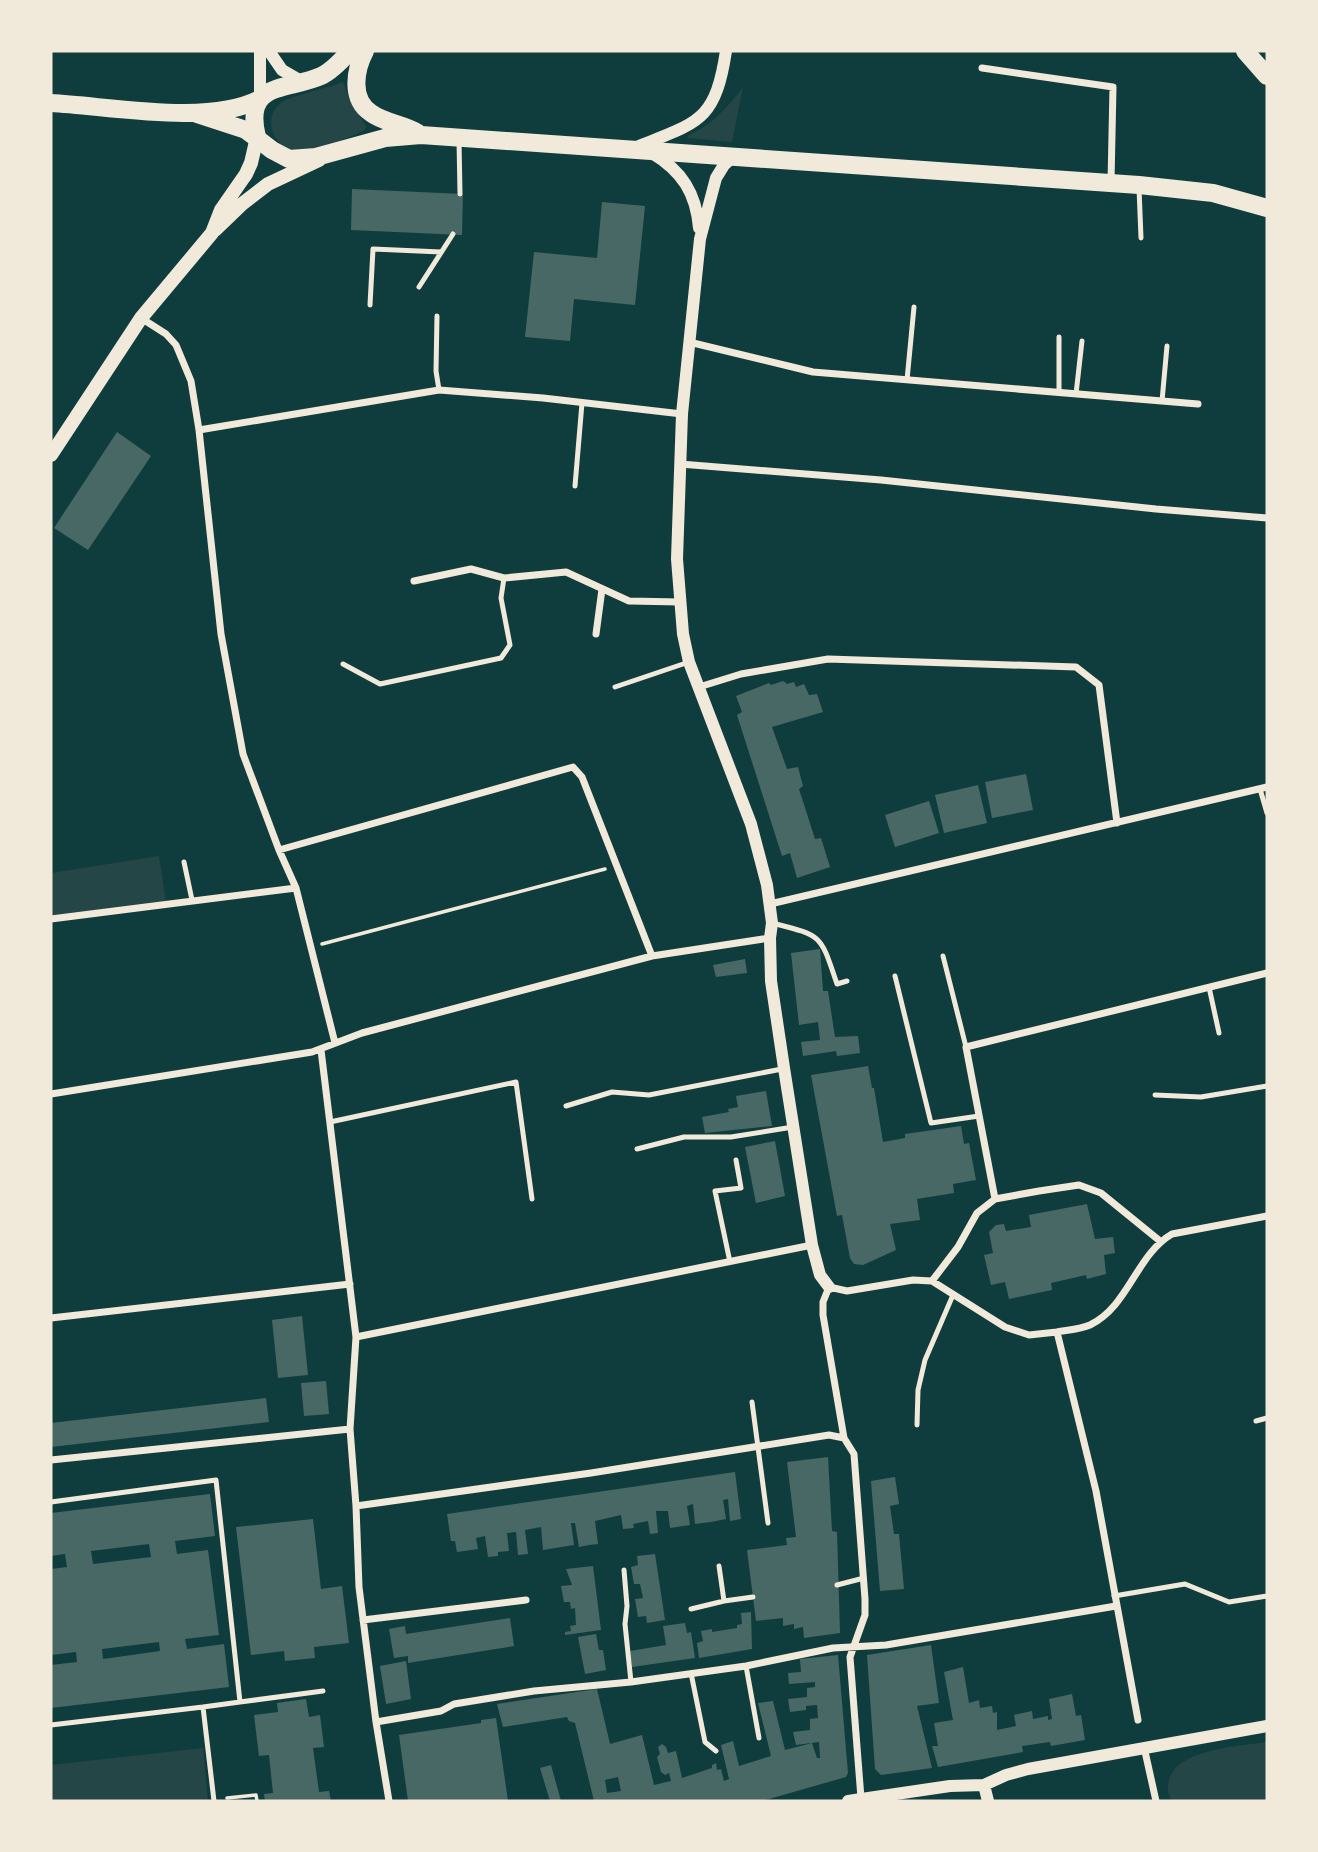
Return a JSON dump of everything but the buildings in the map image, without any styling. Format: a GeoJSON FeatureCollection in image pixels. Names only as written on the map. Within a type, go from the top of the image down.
{"type":"FeatureCollection","features":[{"type":"Feature","properties":{"kind":"main road"},"geometry":{"type":"LineString","coordinates":[[197,114],[241,107],[260,99],[273,89],[321,76],[350,51]]}},
{"type":"Feature","properties":{"kind":"main road"},"geometry":{"type":"LineString","coordinates":[[365,51],[356,78],[359,98],[364,107],[378,117],[410,128],[421,135]]}},
{"type":"Feature","properties":{"kind":"main road"},"geometry":{"type":"LineString","coordinates":[[1245,51],[1267,76]]}},
{"type":"Feature","properties":{"kind":"main road"},"geometry":{"type":"LineString","coordinates":[[212,233],[221,210],[251,163],[257,136],[254,120],[260,99]]}},
{"type":"Feature","properties":{"kind":"main road"},"geometry":{"type":"LineString","coordinates":[[51,103],[197,114],[237,126],[257,136],[272,150],[289,159],[334,153]]}},
{"type":"Feature","properties":{"kind":"main road"},"geometry":{"type":"LineString","coordinates":[[51,455],[141,318],[212,233],[242,204],[268,184],[334,153],[385,138],[421,135],[459,137],[1139,185],[1213,193],[1267,208]]}},
{"type":"Feature","properties":{"kind":"street"},"geometry":{"type":"LineString","coordinates":[[260,51],[260,99]]}},
{"type":"Feature","properties":{"kind":"street"},"geometry":{"type":"LineString","coordinates":[[269,51],[282,70],[301,81]]}},
{"type":"Feature","properties":{"kind":"street"},"geometry":{"type":"LineString","coordinates":[[640,150],[684,127],[707,111],[720,88],[726,51]]}},
{"type":"Feature","properties":{"kind":"street"},"geometry":{"type":"LineString","coordinates":[[982,68],[1113,87],[1111,183]]}},
{"type":"Feature","properties":{"kind":"street"},"geometry":{"type":"LineString","coordinates":[[640,150],[678,172],[688,186],[696,204],[700,239]]}},
{"type":"Feature","properties":{"kind":"street"},"geometry":{"type":"LineString","coordinates":[[733,157],[716,178],[700,239],[682,414],[677,559],[680,602],[689,662],[751,824],[770,904],[771,981],[812,1245],[820,1275],[829,1287],[846,1291],[913,1280],[932,1281],[1005,1327],[1028,1335],[1058,1332],[1089,1326],[1105,1315],[1119,1300],[1160,1241],[1172,1234],[1267,1216]]}},
{"type":"Feature","properties":{"kind":"street"},"geometry":{"type":"LineString","coordinates":[[141,318],[166,334],[176,345],[191,381],[199,430],[220,634],[243,754],[296,888],[335,1043]]}},
{"type":"Feature","properties":{"kind":"street"},"geometry":{"type":"LineString","coordinates":[[689,342],[813,372],[1198,404]]}},
{"type":"Feature","properties":{"kind":"street"},"geometry":{"type":"LineString","coordinates":[[199,430],[439,390],[682,414]]}},
{"type":"Feature","properties":{"kind":"street"},"geometry":{"type":"LineString","coordinates":[[680,464],[881,480],[1267,518]]}},
{"type":"Feature","properties":{"kind":"street"},"geometry":{"type":"LineString","coordinates":[[414,581],[471,569],[504,578],[566,572],[629,601],[680,602]]}},
{"type":"Feature","properties":{"kind":"street"},"geometry":{"type":"LineString","coordinates":[[596,634],[602,589]]}},
{"type":"Feature","properties":{"kind":"street"},"geometry":{"type":"LineString","coordinates":[[699,687],[741,674],[828,659],[1076,667],[1099,685],[1117,822]]}},
{"type":"Feature","properties":{"kind":"street"},"geometry":{"type":"LineString","coordinates":[[279,850],[573,766],[582,777],[652,956]]}},
{"type":"Feature","properties":{"kind":"street"},"geometry":{"type":"LineString","coordinates":[[770,904],[1264,788]]}},
{"type":"Feature","properties":{"kind":"street"},"geometry":{"type":"LineString","coordinates":[[51,919],[296,888]]}},
{"type":"Feature","properties":{"kind":"street"},"geometry":{"type":"LineString","coordinates":[[51,1094],[321,1050],[362,1033],[652,956],[770,938]]}},
{"type":"Feature","properties":{"kind":"street"},"geometry":{"type":"LineString","coordinates":[[995,1199],[966,1047],[1267,972]]}},
{"type":"Feature","properties":{"kind":"street"},"geometry":{"type":"LineString","coordinates":[[321,1050],[356,1337],[349,1429],[356,1506],[359,1587],[376,1722],[390,1801]]}},
{"type":"Feature","properties":{"kind":"street"},"geometry":{"type":"LineString","coordinates":[[932,1281],[958,1247],[977,1213],[995,1199],[1079,1185],[1101,1193],[1160,1241]]}},
{"type":"Feature","properties":{"kind":"street"},"geometry":{"type":"LineString","coordinates":[[356,1337],[812,1245]]}},
{"type":"Feature","properties":{"kind":"street"},"geometry":{"type":"LineString","coordinates":[[51,1318],[350,1284]]}},
{"type":"Feature","properties":{"kind":"street"},"geometry":{"type":"LineString","coordinates":[[829,1287],[823,1302],[823,1315],[844,1437],[854,1454],[864,1578],[865,1615],[850,1657],[861,1798]]}},
{"type":"Feature","properties":{"kind":"street"},"geometry":{"type":"LineString","coordinates":[[1058,1332],[1096,1491],[1138,1720]]}},
{"type":"Feature","properties":{"kind":"street"},"geometry":{"type":"LineString","coordinates":[[51,1460],[349,1429]]}},
{"type":"Feature","properties":{"kind":"street"},"geometry":{"type":"LineString","coordinates":[[356,1506],[829,1435],[844,1437]]}},
{"type":"Feature","properties":{"kind":"street"},"geometry":{"type":"LineString","coordinates":[[363,1620],[526,1600]]}},
{"type":"Feature","properties":{"kind":"street"},"geometry":{"type":"LineString","coordinates":[[376,1722],[441,1711],[454,1704],[534,1691],[631,1682],[746,1666],[833,1648],[886,1644],[1116,1606]]}},
{"type":"Feature","properties":{"kind":"street"},"geometry":{"type":"LineString","coordinates":[[848,1801],[950,1786],[984,1785],[1017,1772],[1267,1726]]}},
{"type":"Feature","properties":{"kind":"street"},"geometry":{"type":"LineString","coordinates":[[1144,1747],[1156,1801]]}},
{"type":"Feature","properties":{"kind":"street"},"geometry":{"type":"LineString","coordinates":[[984,1785],[988,1801]]}},
{"type":"Feature","properties":{"kind":"lane"},"geometry":{"type":"LineString","coordinates":[[459,137],[460,194]]}},
{"type":"Feature","properties":{"kind":"lane"},"geometry":{"type":"LineString","coordinates":[[1139,185],[1141,238]]}},
{"type":"Feature","properties":{"kind":"lane"},"geometry":{"type":"LineString","coordinates":[[419,287],[453,234]]}},
{"type":"Feature","properties":{"kind":"lane"},"geometry":{"type":"LineString","coordinates":[[370,305],[373,249],[441,252]]}},
{"type":"Feature","properties":{"kind":"lane"},"geometry":{"type":"LineString","coordinates":[[907,380],[914,307]]}},
{"type":"Feature","properties":{"kind":"lane"},"geometry":{"type":"LineString","coordinates":[[437,316],[436,372],[439,390]]}},
{"type":"Feature","properties":{"kind":"lane"},"geometry":{"type":"LineString","coordinates":[[1059,337],[1059,393]]}},
{"type":"Feature","properties":{"kind":"lane"},"geometry":{"type":"LineString","coordinates":[[1076,394],[1082,341]]}},
{"type":"Feature","properties":{"kind":"lane"},"geometry":{"type":"LineString","coordinates":[[1162,401],[1167,346]]}},
{"type":"Feature","properties":{"kind":"lane"},"geometry":{"type":"LineString","coordinates":[[575,486],[582,403]]}},
{"type":"Feature","properties":{"kind":"lane"},"geometry":{"type":"LineString","coordinates":[[343,664],[380,684],[501,659],[510,645],[501,598],[504,578]]}},
{"type":"Feature","properties":{"kind":"lane"},"geometry":{"type":"LineString","coordinates":[[615,687],[689,662]]}},
{"type":"Feature","properties":{"kind":"lane"},"geometry":{"type":"LineString","coordinates":[[1264,788],[1267,813]]}},
{"type":"Feature","properties":{"kind":"lane"},"geometry":{"type":"LineString","coordinates":[[184,862],[192,900]]}},
{"type":"Feature","properties":{"kind":"lane"},"geometry":{"type":"LineString","coordinates":[[772,923],[808,932],[816,937],[824,945],[837,984],[847,981]]}},
{"type":"Feature","properties":{"kind":"lane"},"geometry":{"type":"LineString","coordinates":[[943,956],[966,1047]]}},
{"type":"Feature","properties":{"kind":"lane"},"geometry":{"type":"LineString","coordinates":[[895,976],[931,1123],[979,1116]]}},
{"type":"Feature","properties":{"kind":"lane"},"geometry":{"type":"LineString","coordinates":[[1209,987],[1219,1034]]}},
{"type":"Feature","properties":{"kind":"lane"},"geometry":{"type":"LineString","coordinates":[[566,1106],[612,1092],[649,1095],[783,1068]]}},
{"type":"Feature","properties":{"kind":"lane"},"geometry":{"type":"LineString","coordinates":[[330,1122],[516,1082],[532,1199]]}},
{"type":"Feature","properties":{"kind":"lane"},"geometry":{"type":"LineString","coordinates":[[1155,1095],[1201,1097],[1267,1086]]}},
{"type":"Feature","properties":{"kind":"lane"},"geometry":{"type":"LineString","coordinates":[[637,1149],[684,1137],[731,1137],[793,1127]]}},
{"type":"Feature","properties":{"kind":"lane"},"geometry":{"type":"LineString","coordinates":[[730,1262],[716,1191],[741,1188],[736,1160]]}},
{"type":"Feature","properties":{"kind":"lane"},"geometry":{"type":"LineString","coordinates":[[917,1425],[918,1390],[925,1360],[953,1294]]}},
{"type":"Feature","properties":{"kind":"lane"},"geometry":{"type":"LineString","coordinates":[[752,1402],[768,1522]]}},
{"type":"Feature","properties":{"kind":"lane"},"geometry":{"type":"LineString","coordinates":[[1256,1420],[1267,1418]]}},
{"type":"Feature","properties":{"kind":"lane"},"geometry":{"type":"LineString","coordinates":[[51,1502],[216,1480],[240,1702]]}},
{"type":"Feature","properties":{"kind":"lane"},"geometry":{"type":"LineString","coordinates":[[719,1566],[724,1601]]}},
{"type":"Feature","properties":{"kind":"lane"},"geometry":{"type":"LineString","coordinates":[[624,1570],[627,1606],[625,1624],[631,1682]]}},
{"type":"Feature","properties":{"kind":"lane"},"geometry":{"type":"LineString","coordinates":[[837,1585],[864,1578]]}},
{"type":"Feature","properties":{"kind":"lane"},"geometry":{"type":"LineString","coordinates":[[1114,1596],[1185,1584],[1229,1602],[1267,1596]]}},
{"type":"Feature","properties":{"kind":"lane"},"geometry":{"type":"LineString","coordinates":[[691,1609],[753,1597]]}},
{"type":"Feature","properties":{"kind":"lane"},"geometry":{"type":"LineString","coordinates":[[746,1666],[758,1738]]}},
{"type":"Feature","properties":{"kind":"lane"},"geometry":{"type":"LineString","coordinates":[[691,1673],[705,1742],[716,1751]]}},
{"type":"Feature","properties":{"kind":"lane"},"geometry":{"type":"LineString","coordinates":[[51,1725],[323,1691]]}},
{"type":"Feature","properties":{"kind":"lane"},"geometry":{"type":"LineString","coordinates":[[202,1707],[214,1801]]}},
{"type":"Feature","properties":{"kind":"path"},"geometry":{"type":"LineString","coordinates":[[310,947],[616,866]]}},
{"type":"Feature","properties":{"kind":"path"},"geometry":{"type":"LineString","coordinates":[[214,1801],[256,1794],[257,1801]]}},
{"type":"Feature","properties":{"kind":"shaded area"},"geometry":{"type":"Polygon","coordinates":[[[343,82],[350,101],[366,126],[365,130],[334,143],[303,151],[286,147],[279,141],[271,127],[275,110],[281,103],[343,82]]]}},
{"type":"Feature","properties":{"kind":"shaded area"},"geometry":{"type":"Polygon","coordinates":[[[743,87],[732,142],[688,138],[687,136],[718,115],[743,87]]]}},
{"type":"Feature","properties":{"kind":"shaded area"},"geometry":{"type":"Polygon","coordinates":[[[159,856],[166,902],[51,920],[51,873],[159,856]]]}},
{"type":"Feature","properties":{"kind":"shaded area"},"geometry":{"type":"Polygon","coordinates":[[[1267,1742],[1267,1801],[1171,1801],[1168,1785],[1172,1773],[1181,1764],[1208,1751],[1267,1742]]]}},
{"type":"Feature","properties":{"kind":"shaded area"},"geometry":{"type":"Polygon","coordinates":[[[203,1748],[208,1801],[51,1801],[51,1765],[203,1748]]]}}]}
